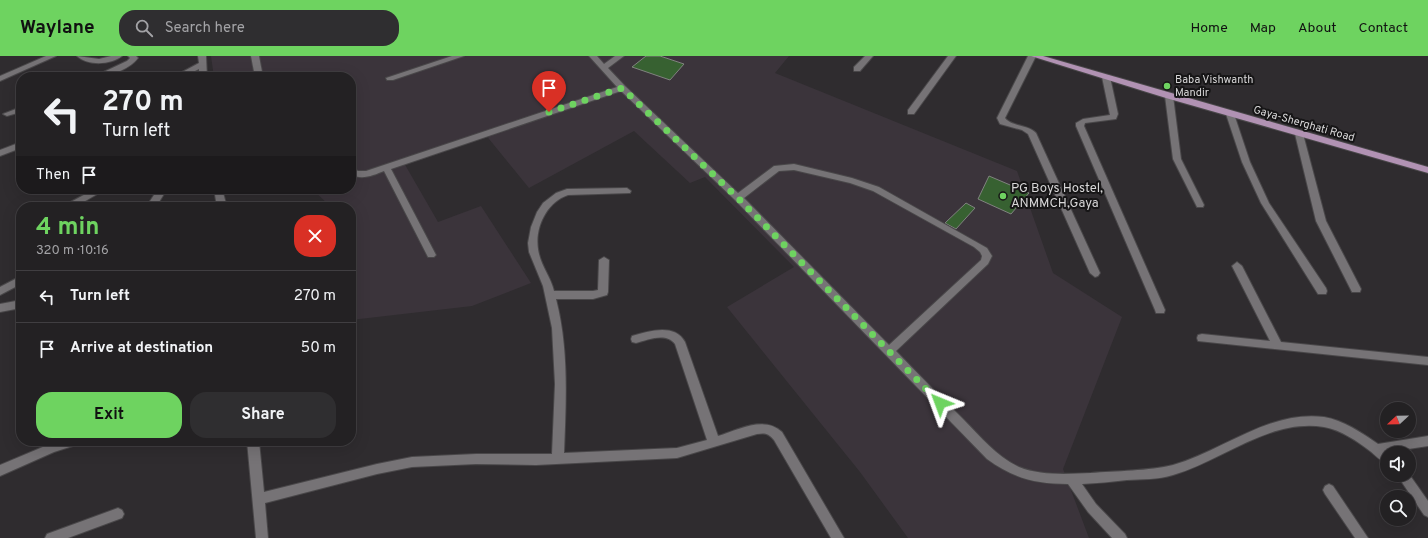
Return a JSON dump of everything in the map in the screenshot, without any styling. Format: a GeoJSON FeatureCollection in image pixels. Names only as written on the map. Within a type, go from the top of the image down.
{"type":"FeatureCollection","features":[{"type":"Feature","properties":{"kind":"main road","name":"Gaya-Sherghati Road"},"geometry":{"type":"LineString","coordinates":[[1036,56],[1106,78],[1428,170]]}},
{"type":"Feature","properties":{"kind":"street"},"geometry":{"type":"LineString","coordinates":[[0,79],[52,56]]}},
{"type":"Feature","properties":{"kind":"street"},"geometry":{"type":"LineString","coordinates":[[81,56],[90,61],[98,62],[118,56]]}},
{"type":"Feature","properties":{"kind":"street"},"geometry":{"type":"LineString","coordinates":[[112,72],[130,63],[134,58],[132,56]]}},
{"type":"Feature","properties":{"kind":"street"},"geometry":{"type":"LineString","coordinates":[[202,56],[203,72]]}},
{"type":"Feature","properties":{"kind":"street"},"geometry":{"type":"LineString","coordinates":[[255,56],[258,72]]}},
{"type":"Feature","properties":{"kind":"street"},"geometry":{"type":"LineString","coordinates":[[390,78],[460,56]]}},
{"type":"Feature","properties":{"kind":"street"},"geometry":{"type":"LineString","coordinates":[[593,56],[622,88],[738,198],[991,455],[1004,464],[1022,473],[1072,480],[1153,473],[1172,470],[1278,426],[1309,421],[1326,422],[1342,429],[1380,452]]}},
{"type":"Feature","properties":{"kind":"street"},"geometry":{"type":"LineString","coordinates":[[604,68],[620,56]]}},
{"type":"Feature","properties":{"kind":"street"},"geometry":{"type":"LineString","coordinates":[[857,70],[869,56]]}},
{"type":"Feature","properties":{"kind":"street"},"geometry":{"type":"LineString","coordinates":[[911,112],[952,56]]}},
{"type":"Feature","properties":{"kind":"street"},"geometry":{"type":"LineString","coordinates":[[1032,56],[1001,118],[1003,122],[1008,125],[1027,128],[1032,133],[1095,274]]}},
{"type":"Feature","properties":{"kind":"street"},"geometry":{"type":"LineString","coordinates":[[187,72],[203,64]]}},
{"type":"Feature","properties":{"kind":"street"},"geometry":{"type":"LineString","coordinates":[[1106,78],[1114,114],[1113,117],[1083,121],[1080,123],[1080,126],[1160,310]]}},
{"type":"Feature","properties":{"kind":"street"},"geometry":{"type":"LineString","coordinates":[[356,174],[367,174],[622,88]]}},
{"type":"Feature","properties":{"kind":"street"},"geometry":{"type":"LineString","coordinates":[[1168,96],[1177,159],[1200,205]]}},
{"type":"Feature","properties":{"kind":"street"},"geometry":{"type":"LineString","coordinates":[[7,114],[16,110]]}},
{"type":"Feature","properties":{"kind":"street"},"geometry":{"type":"LineString","coordinates":[[1230,114],[1246,162],[1265,203],[1322,291]]}},
{"type":"Feature","properties":{"kind":"street"},"geometry":{"type":"LineString","coordinates":[[1299,134],[1321,221],[1356,289]]}},
{"type":"Feature","properties":{"kind":"street"},"geometry":{"type":"LineString","coordinates":[[0,153],[16,147]]}},
{"type":"Feature","properties":{"kind":"street"},"geometry":{"type":"LineString","coordinates":[[386,167],[431,255]]}},
{"type":"Feature","properties":{"kind":"street"},"geometry":{"type":"LineString","coordinates":[[738,198],[777,168],[794,167],[852,181],[876,189],[984,250],[988,256],[985,262],[889,350]]}},
{"type":"Feature","properties":{"kind":"street"},"geometry":{"type":"LineString","coordinates":[[558,458],[561,377],[555,318],[545,279],[534,255],[532,245],[534,229],[537,219],[553,197],[567,192],[627,191]]}},
{"type":"Feature","properties":{"kind":"street"},"geometry":{"type":"LineString","coordinates":[[77,202],[93,194]]}},
{"type":"Feature","properties":{"kind":"street"},"geometry":{"type":"LineString","coordinates":[[550,295],[592,294],[603,292],[604,260]]}},
{"type":"Feature","properties":{"kind":"street"},"geometry":{"type":"LineString","coordinates":[[1237,266],[1276,345]]}},
{"type":"Feature","properties":{"kind":"street"},"geometry":{"type":"LineString","coordinates":[[0,290],[16,282]]}},
{"type":"Feature","properties":{"kind":"street"},"geometry":{"type":"LineString","coordinates":[[0,308],[16,305]]}},
{"type":"Feature","properties":{"kind":"street"},"geometry":{"type":"LineString","coordinates":[[636,339],[671,333],[676,336],[680,342],[714,442]]}},
{"type":"Feature","properties":{"kind":"street"},"geometry":{"type":"LineString","coordinates":[[1202,338],[1428,361]]}},
{"type":"Feature","properties":{"kind":"street"},"geometry":{"type":"LineString","coordinates":[[258,499],[377,468],[412,462],[678,453],[757,429],[765,428],[772,430],[778,436],[838,538]]}},
{"type":"Feature","properties":{"kind":"street"},"geometry":{"type":"LineString","coordinates":[[1376,449],[1428,441]]}},
{"type":"Feature","properties":{"kind":"street"},"geometry":{"type":"LineString","coordinates":[[0,472],[57,446]]}},
{"type":"Feature","properties":{"kind":"street"},"geometry":{"type":"LineString","coordinates":[[253,446],[262,538]]}},
{"type":"Feature","properties":{"kind":"street"},"geometry":{"type":"LineString","coordinates":[[1072,480],[1092,508],[1121,538]]}},
{"type":"Feature","properties":{"kind":"street"},"geometry":{"type":"LineString","coordinates":[[1408,482],[1428,511]]}},
{"type":"Feature","properties":{"kind":"street"},"geometry":{"type":"LineString","coordinates":[[1329,490],[1362,538]]}},
{"type":"Feature","properties":{"kind":"street"},"geometry":{"type":"LineString","coordinates":[[51,538],[118,514]]}},
{"type":"Feature","properties":{"kind":"shaded area"},"geometry":{"type":"Polygon","coordinates":[[[211,56],[789,56],[775,73],[1017,171],[1053,273],[1122,317],[1063,469],[1089,538],[908,538],[860,472],[727,307],[794,267],[705,177],[690,183],[634,131],[529,188],[485,134],[404,163],[438,222],[481,206],[531,283],[472,306],[356,319],[356,202],[326,202],[317,194],[356,194],[356,72],[213,72],[211,56]]]}},
{"type":"Feature","properties":{"kind":"building"},"geometry":{"type":"Polygon","coordinates":[[[646,56],[660,56],[684,64],[670,80],[632,67],[646,56]]]}},
{"type":"Feature","properties":{"kind":"building","name":"PG Boys Hostel, ANMMCH,Gaya"},"geometry":{"type":"Polygon","coordinates":[[[989,176],[1029,193],[1011,214],[978,199],[989,176]]]}},
{"type":"Feature","properties":{"kind":"building"},"geometry":{"type":"Polygon","coordinates":[[[966,203],[975,208],[956,229],[945,223],[966,203]]]}},
{"type":"Feature","properties":{"kind":"place","name":"Baba Vishwanth Mandir"},"geometry":{"type":"Point","coordinates":[1167,86]}},
{"type":"Feature","properties":{"kind":"place","name":"PG Boys Hostel, ANMMCH,Gaya"},"geometry":{"type":"Point","coordinates":[1003,196]}},
{"type":"Feature","properties":{"kind":"route"},"geometry":{"type":"LineString","coordinates":[[549,112],[622,88],[738,198],[940,403]]}}]}
